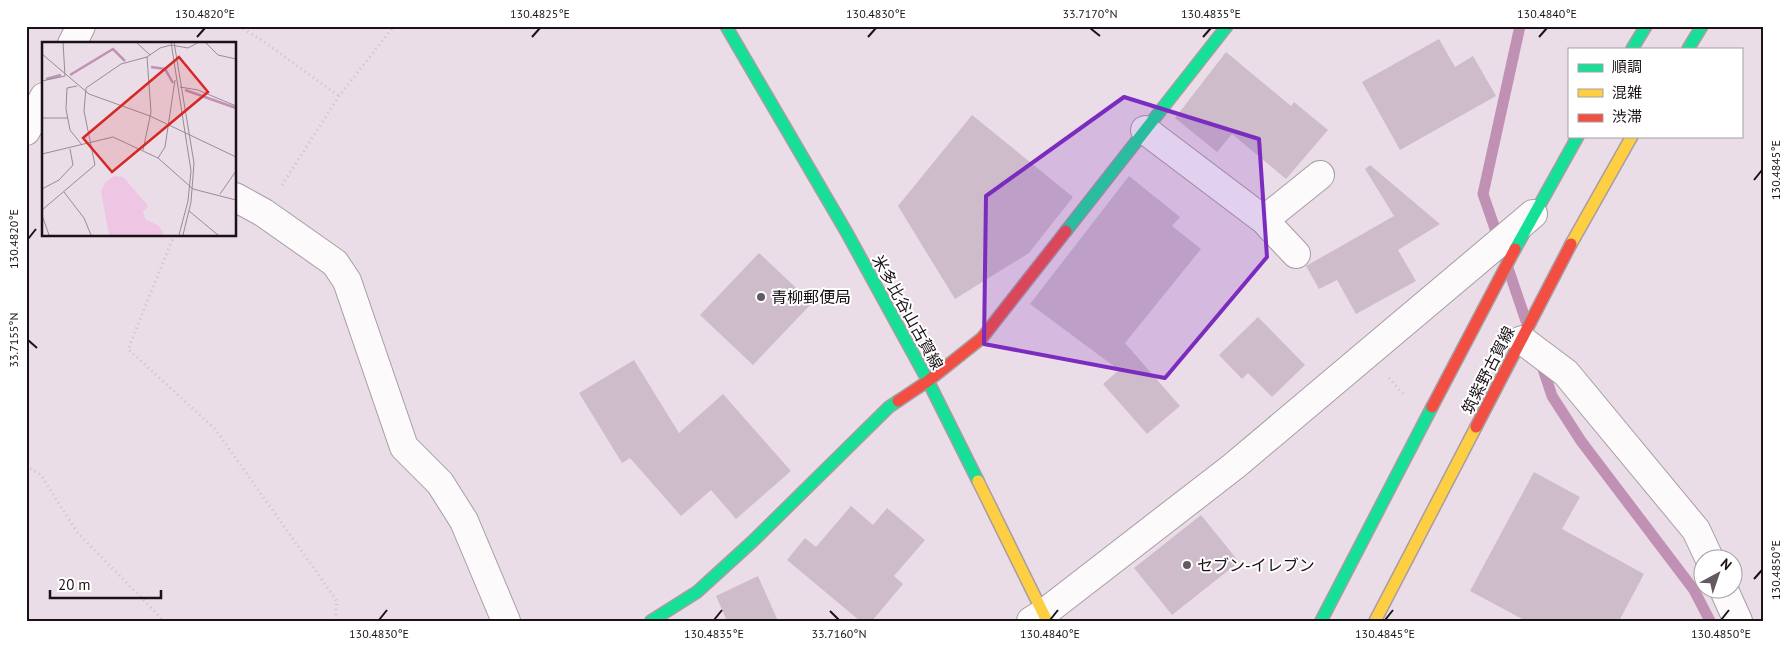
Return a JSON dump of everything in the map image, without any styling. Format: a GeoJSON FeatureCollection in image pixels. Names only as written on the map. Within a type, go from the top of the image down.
{"type":"FeatureCollection","features":[{"type":"Feature","properties":{"kind":"main road","name":"米多比谷山古賀線"},"geometry":{"type":"LineString","coordinates":[[726,26],[847,233],[928,381],[1041,618]]}},
{"type":"Feature","properties":{"kind":"main road"},"geometry":{"type":"LineString","coordinates":[[651,621],[696,592],[753,541],[889,407],[928,381],[982,338],[1226,26]]}},
{"type":"Feature","properties":{"kind":"main road"},"geometry":{"type":"LineString","coordinates":[[1633,48],[1646,26]]}},
{"type":"Feature","properties":{"kind":"main road"},"geometry":{"type":"LineString","coordinates":[[1689,48],[1702,26]]}},
{"type":"Feature","properties":{"kind":"main road","name":"筑紫野古賀線"},"geometry":{"type":"LineString","coordinates":[[1321,621],[1532,214],[1577,138]]}},
{"type":"Feature","properties":{"kind":"main road","name":"筑紫野古賀線"},"geometry":{"type":"LineString","coordinates":[[1375,621],[1576,234],[1631,138]]}},
{"type":"Feature","properties":{"kind":"street"},"geometry":{"type":"LineString","coordinates":[[73,42],[81,26]]}},
{"type":"Feature","properties":{"kind":"street"},"geometry":{"type":"LineString","coordinates":[[1145,130],[1264,220],[1296,254]]}},
{"type":"Feature","properties":{"kind":"street"},"geometry":{"type":"LineString","coordinates":[[1264,220],[1320,175]]}},
{"type":"Feature","properties":{"kind":"street"},"geometry":{"type":"LineString","coordinates":[[236,198],[264,213],[335,263],[347,281],[404,447],[440,483],[464,521],[506,621]]}},
{"type":"Feature","properties":{"kind":"street"},"geometry":{"type":"LineString","coordinates":[[1041,618],[1234,466],[1532,214]]}},
{"type":"Feature","properties":{"kind":"street"},"geometry":{"type":"LineString","coordinates":[[1522,340],[1566,373],[1696,530],[1705,550]]}},
{"type":"Feature","properties":{"kind":"street"},"geometry":{"type":"LineString","coordinates":[[1729,600],[1738,621]]}},
{"type":"Feature","properties":{"kind":"path"},"geometry":{"type":"LineString","coordinates":[[239,26],[339,96]]}},
{"type":"Feature","properties":{"kind":"path"},"geometry":{"type":"LineString","coordinates":[[264,213],[339,96],[394,26]]}},
{"type":"Feature","properties":{"kind":"path"},"geometry":{"type":"LineString","coordinates":[[174,236],[128,349],[215,429],[337,601],[335,621]]}},
{"type":"Feature","properties":{"kind":"path"},"geometry":{"type":"LineString","coordinates":[[1367,354],[1426,419]]}},
{"type":"Feature","properties":{"kind":"path"},"geometry":{"type":"LineString","coordinates":[[26,466],[41,475],[77,532],[164,621]]}},
{"type":"Feature","properties":{"kind":"highlighted area"},"geometry":{"type":"Polygon","coordinates":[[[1124,97],[1259,139],[1267,257],[1165,378],[984,344],[986,196],[1124,97]]]}},
{"type":"Feature","properties":{"kind":"building"},"geometry":{"type":"Polygon","coordinates":[[[1439,39],[1455,67],[1473,56],[1496,96],[1400,150],[1362,82],[1439,39]]]}},
{"type":"Feature","properties":{"kind":"building"},"geometry":{"type":"Polygon","coordinates":[[[1226,52],[1291,106],[1294,102],[1328,130],[1286,179],[1232,134],[1217,152],[1175,118],[1226,52]]]}},
{"type":"Feature","properties":{"kind":"building"},"geometry":{"type":"Polygon","coordinates":[[[972,115],[1073,197],[1029,253],[955,299],[898,206],[972,115]]]}},
{"type":"Feature","properties":{"kind":"building"},"geometry":{"type":"Polygon","coordinates":[[[1370,165],[1440,224],[1398,250],[1416,281],[1356,314],[1337,280],[1319,289],[1306,266],[1394,216],[1365,169],[1370,165]]]}},
{"type":"Feature","properties":{"kind":"building"},"geometry":{"type":"Polygon","coordinates":[[[1129,176],[1180,217],[1172,226],[1201,249],[1125,343],[1180,406],[1147,434],[1103,384],[1119,370],[1030,304],[1129,176]]]}},
{"type":"Feature","properties":{"kind":"building"},"geometry":{"type":"Polygon","coordinates":[[[759,253],[812,303],[753,365],[700,315],[759,253]]]}},
{"type":"Feature","properties":{"kind":"building"},"geometry":{"type":"Polygon","coordinates":[[[1258,317],[1305,365],[1272,397],[1248,373],[1242,379],[1219,355],[1258,317]]]}},
{"type":"Feature","properties":{"kind":"building"},"geometry":{"type":"Polygon","coordinates":[[[634,360],[679,433],[723,394],[791,471],[736,519],[711,490],[681,516],[630,458],[622,463],[579,393],[634,360]]]}},
{"type":"Feature","properties":{"kind":"building"},"geometry":{"type":"Polygon","coordinates":[[[1534,472],[1580,497],[1562,529],[1644,574],[1619,621],[1526,621],[1470,591],[1534,472]]]}},
{"type":"Feature","properties":{"kind":"building"},"geometry":{"type":"Polygon","coordinates":[[[851,506],[873,525],[887,508],[925,540],[894,576],[903,584],[872,621],[860,621],[787,560],[805,538],[816,547],[851,506]]]}},
{"type":"Feature","properties":{"kind":"building","name":"セブン-イレブン"},"geometry":{"type":"Polygon","coordinates":[[[1201,515],[1239,562],[1172,615],[1134,568],[1201,515]]]}},
{"type":"Feature","properties":{"kind":"building"},"geometry":{"type":"Polygon","coordinates":[[[758,576],[778,621],[727,621],[716,596],[758,576]]]}},
{"type":"Feature","properties":{"kind":"waterway"},"geometry":{"type":"LineString","coordinates":[[1500,243],[1483,194],[1520,26]]}},
{"type":"Feature","properties":{"kind":"waterway"},"geometry":{"type":"LineString","coordinates":[[1508,268],[1526,321]]}},
{"type":"Feature","properties":{"kind":"waterway"},"geometry":{"type":"LineString","coordinates":[[1540,360],[1552,396],[1581,441],[1694,590],[1710,621]]}},
{"type":"Feature","properties":{"kind":"traffic: fast"},"geometry":{"type":"LineString","coordinates":[[726,26],[847,233],[928,381],[978,481]]}},
{"type":"Feature","properties":{"kind":"traffic: fast"},"geometry":{"type":"LineString","coordinates":[[1066,231],[1227,26]]}},
{"type":"Feature","properties":{"kind":"traffic: fast"},"geometry":{"type":"LineString","coordinates":[[1633,48],[1646,26]]}},
{"type":"Feature","properties":{"kind":"traffic: fast"},"geometry":{"type":"LineString","coordinates":[[1689,48],[1702,26]]}},
{"type":"Feature","properties":{"kind":"traffic: fast"},"geometry":{"type":"LineString","coordinates":[[1515,249],[1577,138]]}},
{"type":"Feature","properties":{"kind":"traffic: fast"},"geometry":{"type":"LineString","coordinates":[[651,621],[697,592],[753,541],[889,407],[898,401]]}},
{"type":"Feature","properties":{"kind":"traffic: fast"},"geometry":{"type":"LineString","coordinates":[[1321,621],[1432,407]]}},
{"type":"Feature","properties":{"kind":"traffic: slow"},"geometry":{"type":"LineString","coordinates":[[1571,244],[1631,138]]}},
{"type":"Feature","properties":{"kind":"traffic: slow"},"geometry":{"type":"LineString","coordinates":[[1375,621],[1476,427]]}},
{"type":"Feature","properties":{"kind":"traffic: slow"},"geometry":{"type":"LineString","coordinates":[[978,481],[1047,621]]}},
{"type":"Feature","properties":{"kind":"traffic: jam"},"geometry":{"type":"LineString","coordinates":[[898,401],[928,381],[982,338],[1066,231]]}},
{"type":"Feature","properties":{"kind":"traffic: jam"},"geometry":{"type":"LineString","coordinates":[[1476,427],[1571,244]]}},
{"type":"Feature","properties":{"kind":"traffic: jam"},"geometry":{"type":"LineString","coordinates":[[1432,407],[1515,249]]}},
{"type":"Feature","properties":{"kind":"place","name":"青柳郵便局"},"geometry":{"type":"Point","coordinates":[761,297]}},
{"type":"Feature","properties":{"kind":"place","name":"セブン-イレブン"},"geometry":{"type":"Point","coordinates":[1187,565]}}]}
